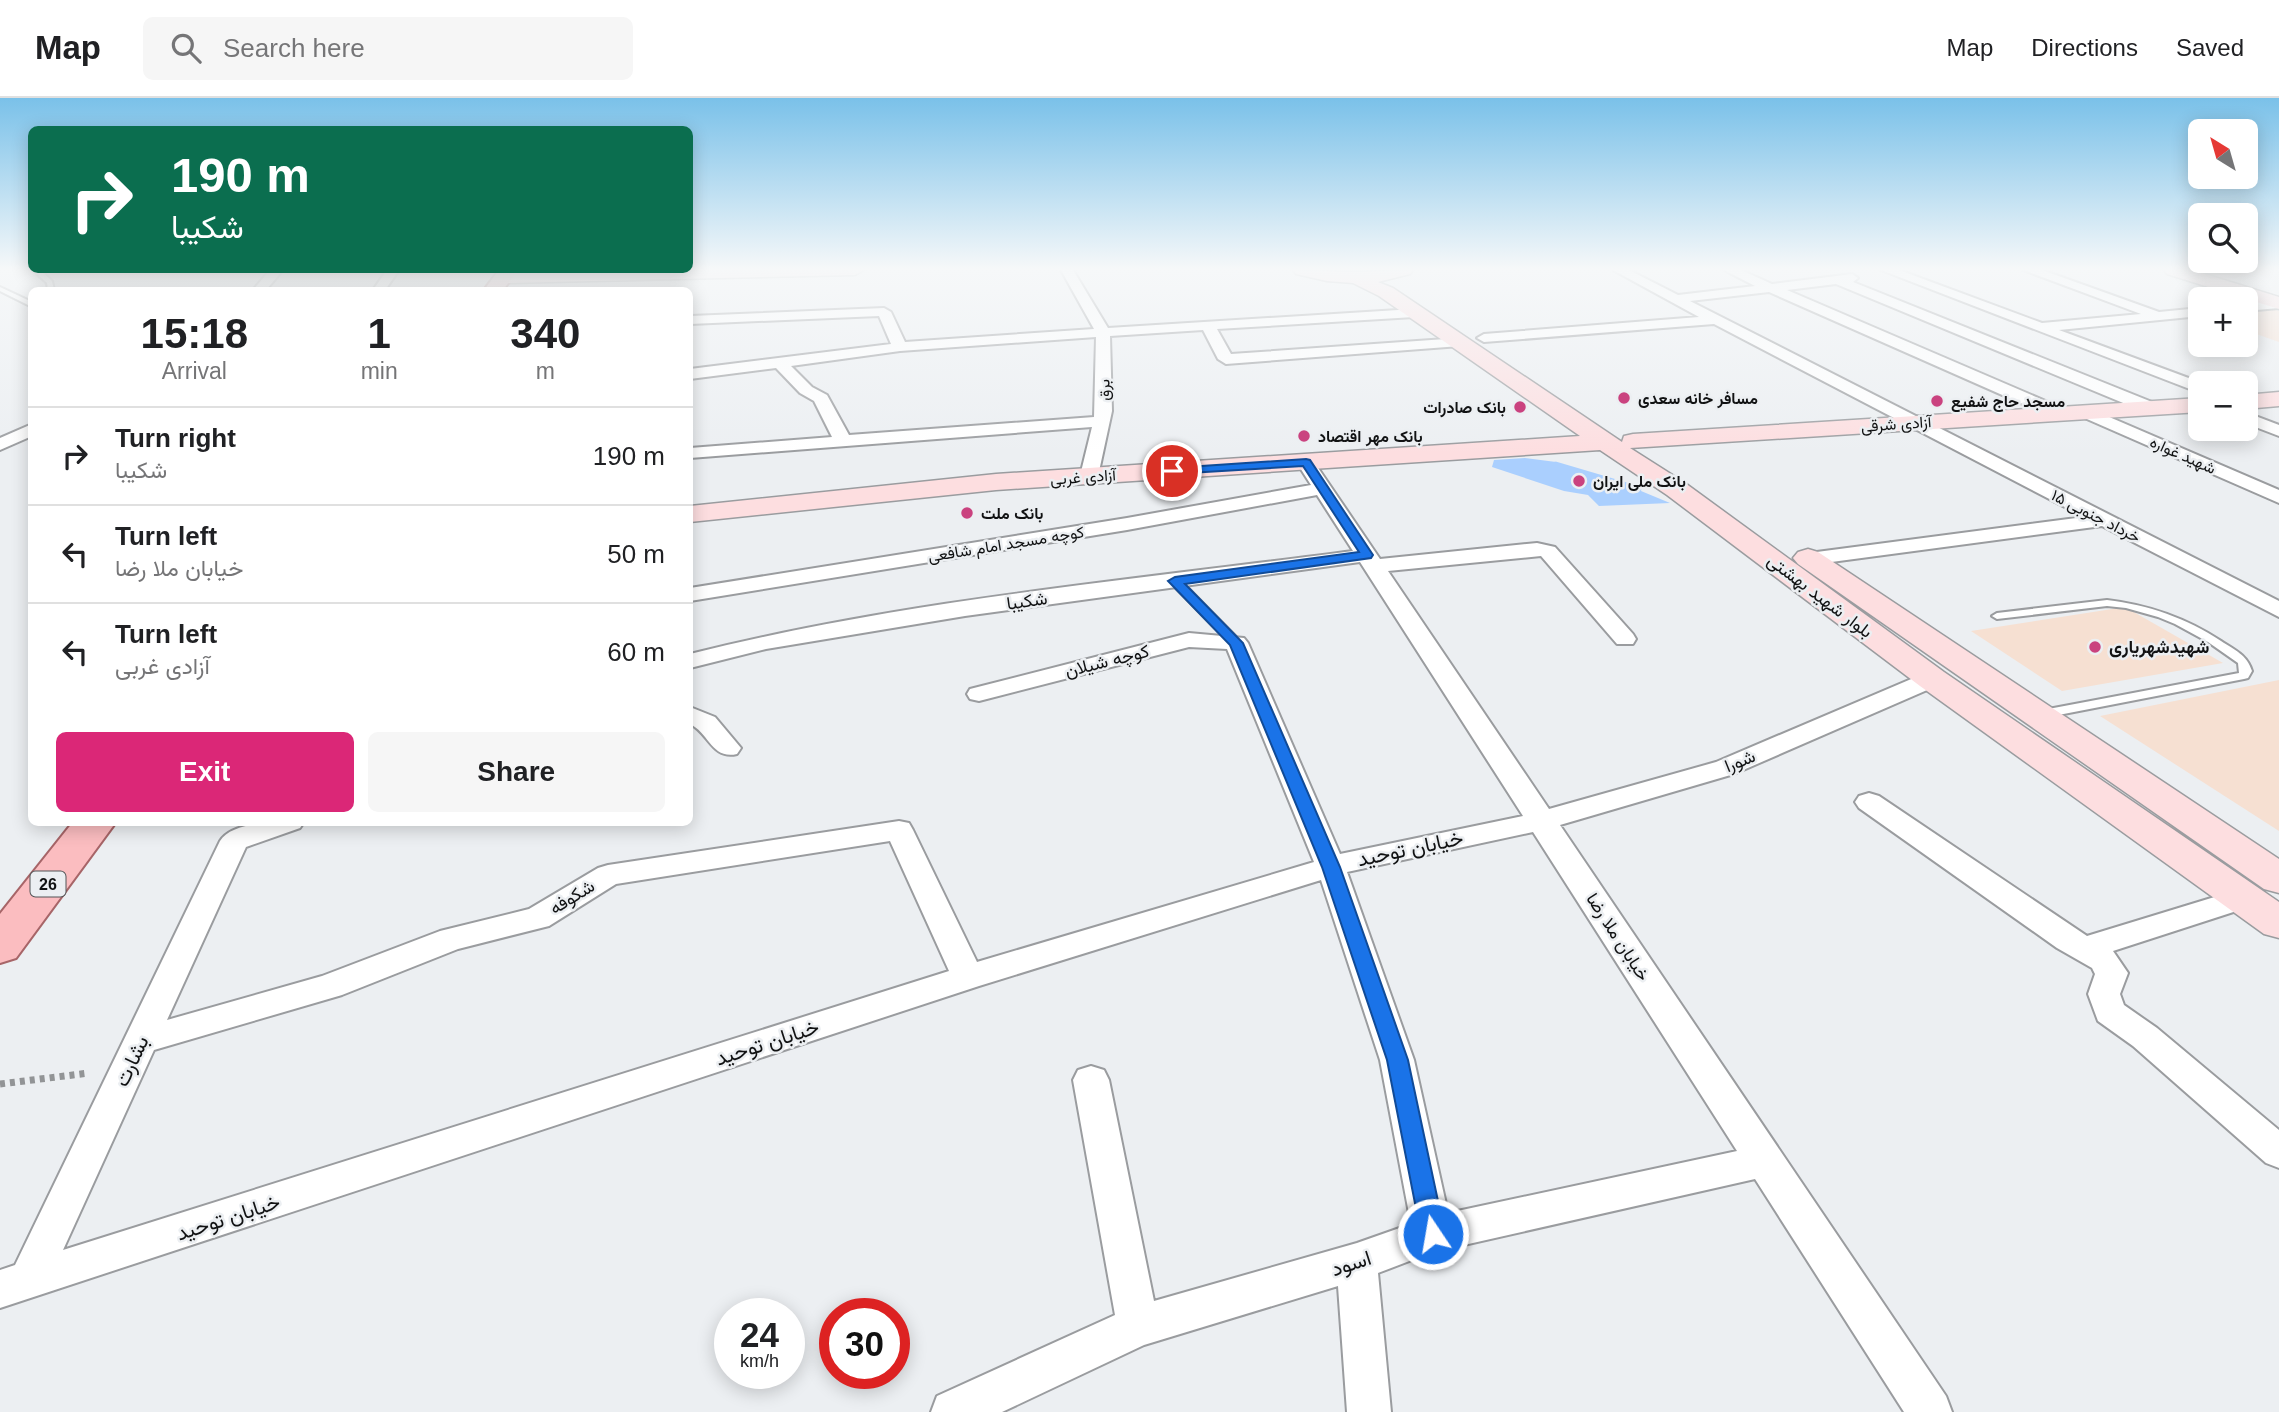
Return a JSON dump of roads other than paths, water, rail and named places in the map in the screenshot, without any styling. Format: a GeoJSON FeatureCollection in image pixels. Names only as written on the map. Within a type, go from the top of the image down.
{"type":"FeatureCollection","features":[{"type":"Feature","properties":{"kind":"main road","name":"بلوار شهید بهشتی"},"geometry":{"type":"LineString","coordinates":[[1443,331],[1676,489],[1932,679],[2279,923]]}},
{"type":"Feature","properties":{"kind":"main road","name":"بلوار شهید بهشتی"},"geometry":{"type":"LineString","coordinates":[[1474,331],[1692,483],[1810,559],[2279,879]]}},
{"type":"Feature","properties":{"kind":"main road"},"geometry":{"type":"LineString","coordinates":[[2258,401],[2279,399]]}},
{"type":"Feature","properties":{"kind":"main road","name":"آزادی شرقی"},"geometry":{"type":"LineString","coordinates":[[1633,441],[2188,406]]}},
{"type":"Feature","properties":{"kind":"main road","name":"آزادی غربی"},"geometry":{"type":"LineString","coordinates":[[693,514],[889,492],[1089,476],[1314,475],[1604,442]]}},
{"type":"Feature","properties":{"kind":"main road","name":"26"},"geometry":{"type":"LineString","coordinates":[[0,946],[93,826]]}},
{"type":"Feature","properties":{"kind":"street"},"geometry":{"type":"LineString","coordinates":[[893,331],[900,347]]}},
{"type":"Feature","properties":{"kind":"street"},"geometry":{"type":"LineString","coordinates":[[693,374],[900,347],[1113,331]]}},
{"type":"Feature","properties":{"kind":"street"},"geometry":{"type":"LineString","coordinates":[[1211,331],[1228,365],[1460,342]]}},
{"type":"Feature","properties":{"kind":"street"},"geometry":{"type":"LineString","coordinates":[[1484,338],[1569,331]]}},
{"type":"Feature","properties":{"kind":"street","name":"۱۵ خرداد جنوبی"},"geometry":{"type":"LineString","coordinates":[[1736,331],[2279,610]]}},
{"type":"Feature","properties":{"kind":"street"},"geometry":{"type":"LineString","coordinates":[[1870,331],[2058,413]]}},
{"type":"Feature","properties":{"kind":"street"},"geometry":{"type":"LineString","coordinates":[[1966,332],[1976,331]]}},
{"type":"Feature","properties":{"kind":"street"},"geometry":{"type":"LineString","coordinates":[[2049,331],[2188,383]]}},
{"type":"Feature","properties":{"kind":"street","name":"برق"},"geometry":{"type":"LineString","coordinates":[[1089,476],[1104,411],[1103,332]]}},
{"type":"Feature","properties":{"kind":"street"},"geometry":{"type":"LineString","coordinates":[[1966,332],[2151,408]]}},
{"type":"Feature","properties":{"kind":"street"},"geometry":{"type":"LineString","coordinates":[[780,363],[806,390],[821,397],[843,441]]}},
{"type":"Feature","properties":{"kind":"street","name":"شهید غواره"},"geometry":{"type":"LineString","coordinates":[[2086,412],[2279,498]]}},
{"type":"Feature","properties":{"kind":"street"},"geometry":{"type":"LineString","coordinates":[[693,453],[1102,421]]}},
{"type":"Feature","properties":{"kind":"street"},"geometry":{"type":"LineString","coordinates":[[2258,422],[2279,431]]}},
{"type":"Feature","properties":{"kind":"street"},"geometry":{"type":"LineString","coordinates":[[0,445],[28,431]]}},
{"type":"Feature","properties":{"kind":"street","name":"خیابان ملا رضا"},"geometry":{"type":"LineString","coordinates":[[1314,475],[1930,1412]]}},
{"type":"Feature","properties":{"kind":"street","name":"کوچه مسجد امام شافعی"},"geometry":{"type":"LineString","coordinates":[[693,595],[1127,524],[1314,475]]}},
{"type":"Feature","properties":{"kind":"street"},"geometry":{"type":"LineString","coordinates":[[1810,559],[2106,520]]}},
{"type":"Feature","properties":{"kind":"street","name":"شکیبا"},"geometry":{"type":"LineString","coordinates":[[693,660],[765,642],[965,609],[1175,581],[1370,561],[1537,549],[1548,551],[1625,639]]}},
{"type":"Feature","properties":{"kind":"street"},"geometry":{"type":"LineString","coordinates":[[2251,595],[2279,592]]}},
{"type":"Feature","properties":{"kind":"street","name":"کوچه شیلان"},"geometry":{"type":"LineString","coordinates":[[979,694],[1189,640],[1236,643]]}},
{"type":"Feature","properties":{"kind":"street"},"geometry":{"type":"LineString","coordinates":[[1236,643],[1331,867],[1397,1060],[1433,1234]]}},
{"type":"Feature","properties":{"kind":"street","name":"شورا"},"geometry":{"type":"LineString","coordinates":[[1541,821],[1725,768],[1932,679]]}},
{"type":"Feature","properties":{"kind":"street"},"geometry":{"type":"LineString","coordinates":[[693,716],[706,722],[728,748]]}},
{"type":"Feature","properties":{"kind":"street"},"geometry":{"type":"LineString","coordinates":[[1869,802],[2102,960],[2112,973],[2104,994],[2110,1012],[2145,1037],[2279,1152]]}},
{"type":"Feature","properties":{"kind":"street","name":"خیابان توحید"},"geometry":{"type":"LineString","coordinates":[[14,1286],[968,977],[1356,859],[1541,821]]}},
{"type":"Feature","properties":{"kind":"street","name":"بشارت"},"geometry":{"type":"LineString","coordinates":[[14,1286],[134,1055],[233,841],[278,826]]}},
{"type":"Feature","properties":{"kind":"street","name":"شکوفه"},"geometry":{"type":"LineString","coordinates":[[134,1055],[330,986],[451,939],[538,918],[608,875],[899,830],[968,977]]}},
{"type":"Feature","properties":{"kind":"street"},"geometry":{"type":"LineString","coordinates":[[2083,949],[2244,898]]}},
{"type":"Feature","properties":{"kind":"street"},"geometry":{"type":"LineString","coordinates":[[1091,1080],[1138,1326]]}},
{"type":"Feature","properties":{"kind":"street","name":"اسود"},"geometry":{"type":"LineString","coordinates":[[953,1412],[1138,1326],[1357,1262],[1433,1234],[1765,1161]]}},
{"type":"Feature","properties":{"kind":"street"},"geometry":{"type":"LineString","coordinates":[[1357,1262],[1369,1412]]}},
{"type":"Feature","properties":{"kind":"lane"},"geometry":{"type":"LineString","coordinates":[[1175,581],[1236,643]]}},
{"type":"Feature","properties":{"kind":"lane"},"geometry":{"type":"LineString","coordinates":[[1997,615],[2107,603],[2153,610],[2181,621],[2243,661],[2246,671],[2244,676],[2039,715]]}},
{"type":"Feature","properties":{"kind":"place","name":"مسافر خانه سعدی"},"geometry":{"type":"Point","coordinates":[1624,398]}},
{"type":"Feature","properties":{"kind":"place","name":"مسجد حاج شفیع"},"geometry":{"type":"Point","coordinates":[1937,401]}},
{"type":"Feature","properties":{"kind":"place","name":"بانک صادرات"},"geometry":{"type":"Point","coordinates":[1520,407]}},
{"type":"Feature","properties":{"kind":"place","name":"بانک مهر اقتصاد"},"geometry":{"type":"Point","coordinates":[1304,436]}},
{"type":"Feature","properties":{"kind":"place","name":"بانک ملی ایران"},"geometry":{"type":"Point","coordinates":[1579,481]}},
{"type":"Feature","properties":{"kind":"place","name":"بانک ملت"},"geometry":{"type":"Point","coordinates":[967,513]}},
{"type":"Feature","properties":{"kind":"place","name":"شهیدشهریاری"},"geometry":{"type":"Point","coordinates":[2095,647]}}]}
